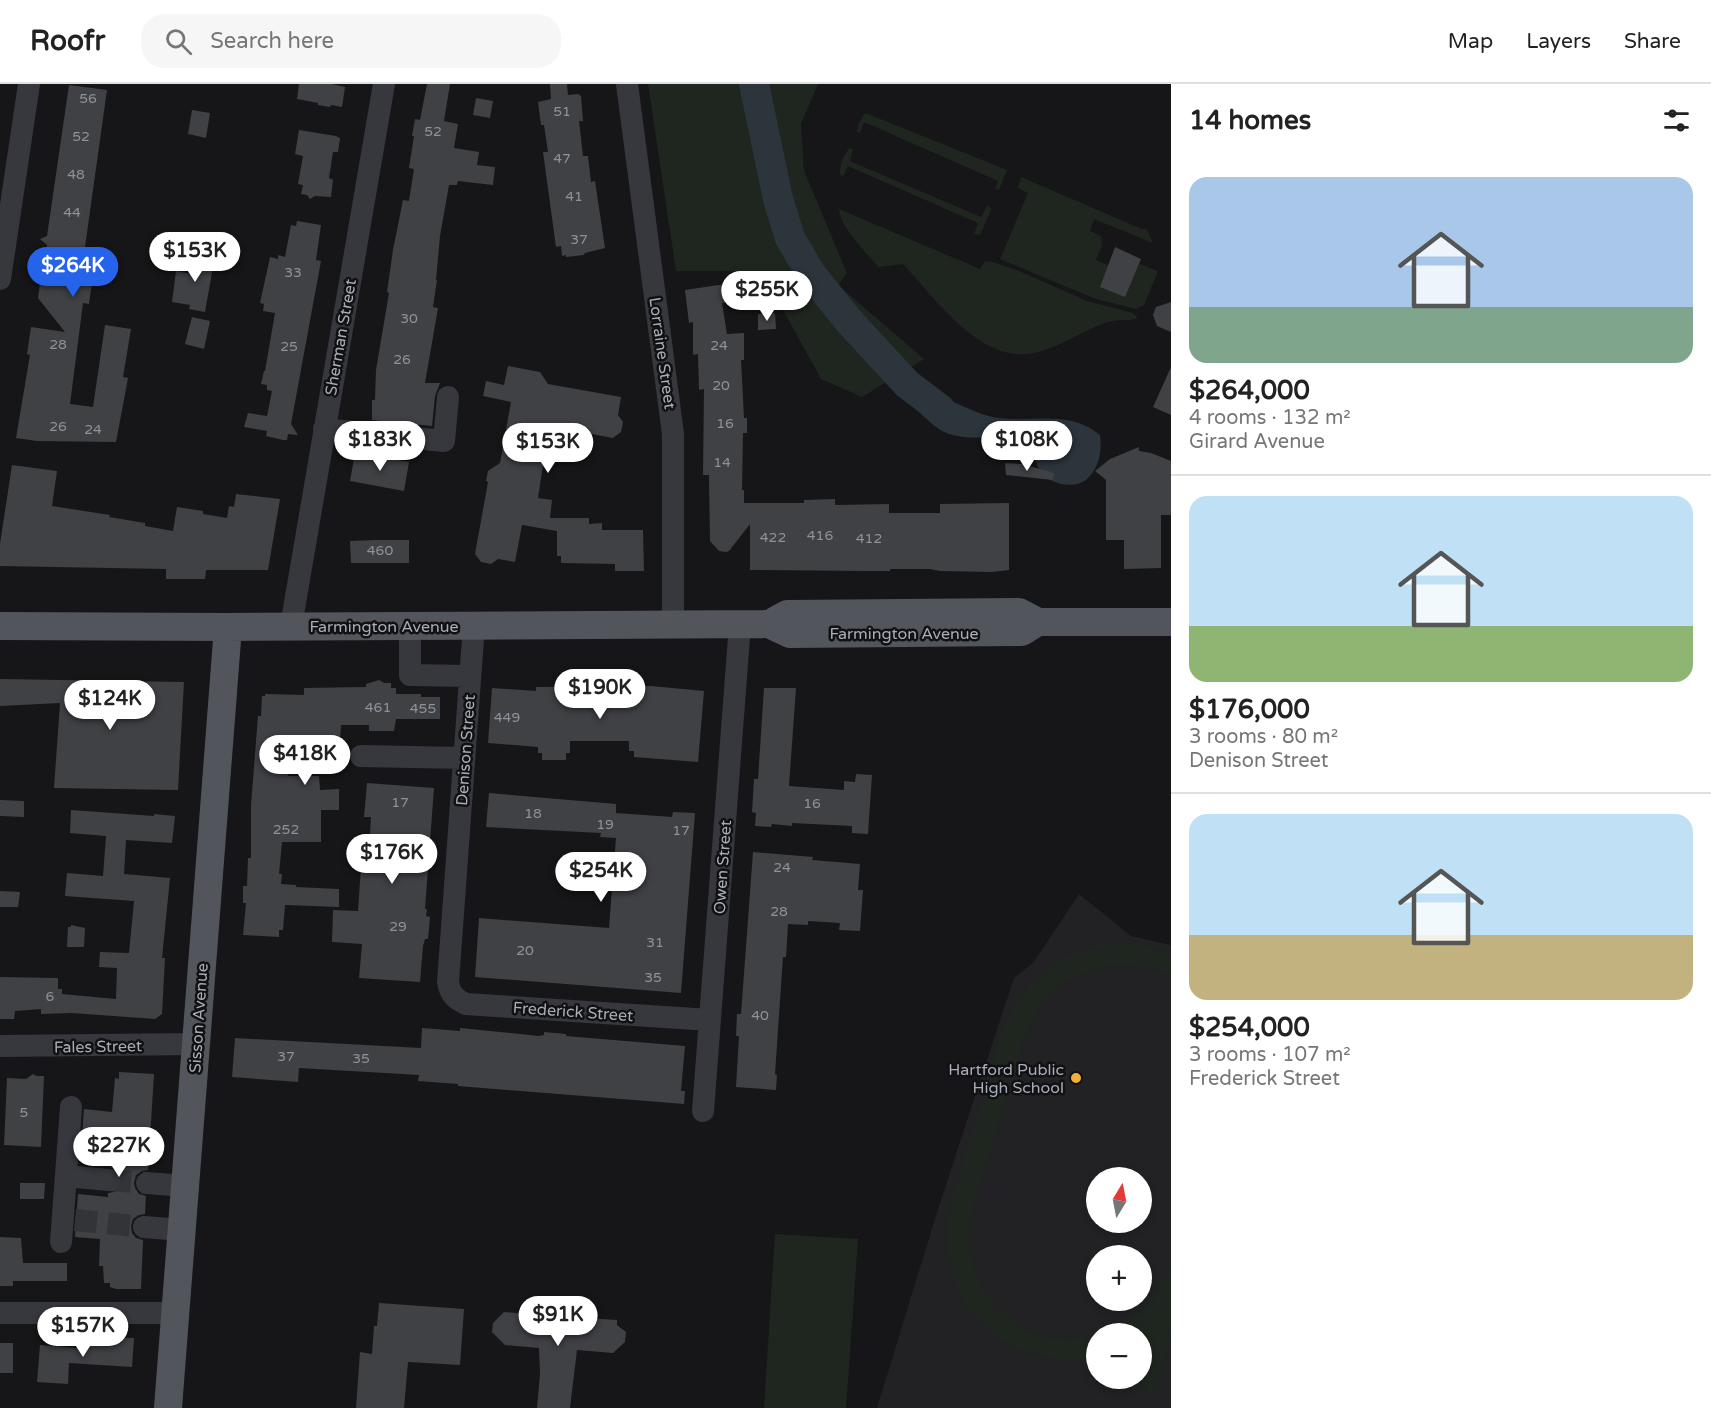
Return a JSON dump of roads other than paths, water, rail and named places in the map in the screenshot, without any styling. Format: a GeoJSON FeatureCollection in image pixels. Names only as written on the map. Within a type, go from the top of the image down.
{"type":"FeatureCollection","features":[{"type":"Feature","properties":{"kind":"main road","name":"Farmington Avenue"},"geometry":{"type":"LineString","coordinates":[[0,626],[769,624],[790,634],[885,634],[1022,632],[1038,622],[1171,622]]}},
{"type":"Feature","properties":{"kind":"main road","name":"Sisson Avenue"},"geometry":{"type":"LineString","coordinates":[[168,1408],[228,627]]}},
{"type":"Feature","properties":{"kind":"street"},"geometry":{"type":"LineString","coordinates":[[0,279],[29,84]]}},
{"type":"Feature","properties":{"kind":"street","name":"Sherman Street"},"geometry":{"type":"LineString","coordinates":[[291,626],[384,84]]}},
{"type":"Feature","properties":{"kind":"street","name":"Lorraine Street"},"geometry":{"type":"LineString","coordinates":[[627,84],[673,434],[673,624]]}},
{"type":"Feature","properties":{"kind":"street"},"geometry":{"type":"LineString","coordinates":[[324,429],[444,441],[448,397]]}},
{"type":"Feature","properties":{"kind":"street","name":"Owen Street"},"geometry":{"type":"LineString","coordinates":[[703,1111],[740,624]]}},
{"type":"Feature","properties":{"kind":"street","name":"Denison Street"},"geometry":{"type":"LineString","coordinates":[[448,982],[474,625]]}},
{"type":"Feature","properties":{"kind":"street"},"geometry":{"type":"LineString","coordinates":[[410,626],[410,675],[470,676]]}},
{"type":"Feature","properties":{"kind":"street"},"geometry":{"type":"LineString","coordinates":[[361,756],[464,758]]}},
{"type":"Feature","properties":{"kind":"street","name":"Frederick Street"},"geometry":{"type":"LineString","coordinates":[[448,982],[450,992],[466,1004],[710,1020]]}},
{"type":"Feature","properties":{"kind":"street","name":"Fales Street"},"geometry":{"type":"LineString","coordinates":[[0,1047],[197,1044]]}},
{"type":"Feature","properties":{"kind":"street"},"geometry":{"type":"LineString","coordinates":[[61,1242],[69,1220],[66,1176],[71,1107]]}},
{"type":"Feature","properties":{"kind":"street"},"geometry":{"type":"LineString","coordinates":[[66,1176],[109,1180]]}},
{"type":"Feature","properties":{"kind":"street"},"geometry":{"type":"LineString","coordinates":[[147,1183],[185,1186]]}},
{"type":"Feature","properties":{"kind":"street"},"geometry":{"type":"LineString","coordinates":[[144,1227],[181,1230]]}},
{"type":"Feature","properties":{"kind":"street"},"geometry":{"type":"LineString","coordinates":[[0,1313],[175,1313]]}},
{"type":"Feature","properties":{"kind":"waterway"},"geometry":{"type":"LineString","coordinates":[[754,84],[778,199],[790,238],[811,274],[848,320],[907,384],[940,409]]}},
{"type":"Feature","properties":{"kind":"tunnel"},"geometry":{"type":"LineString","coordinates":[[109,1180],[147,1183]]}},
{"type":"Feature","properties":{"kind":"tunnel"},"geometry":{"type":"LineString","coordinates":[[75,1220],[144,1227]]}},
{"type":"Feature","properties":{"kind":"place","name":"Hartford Public High School"},"geometry":{"type":"Point","coordinates":[1076,1078]}}]}
